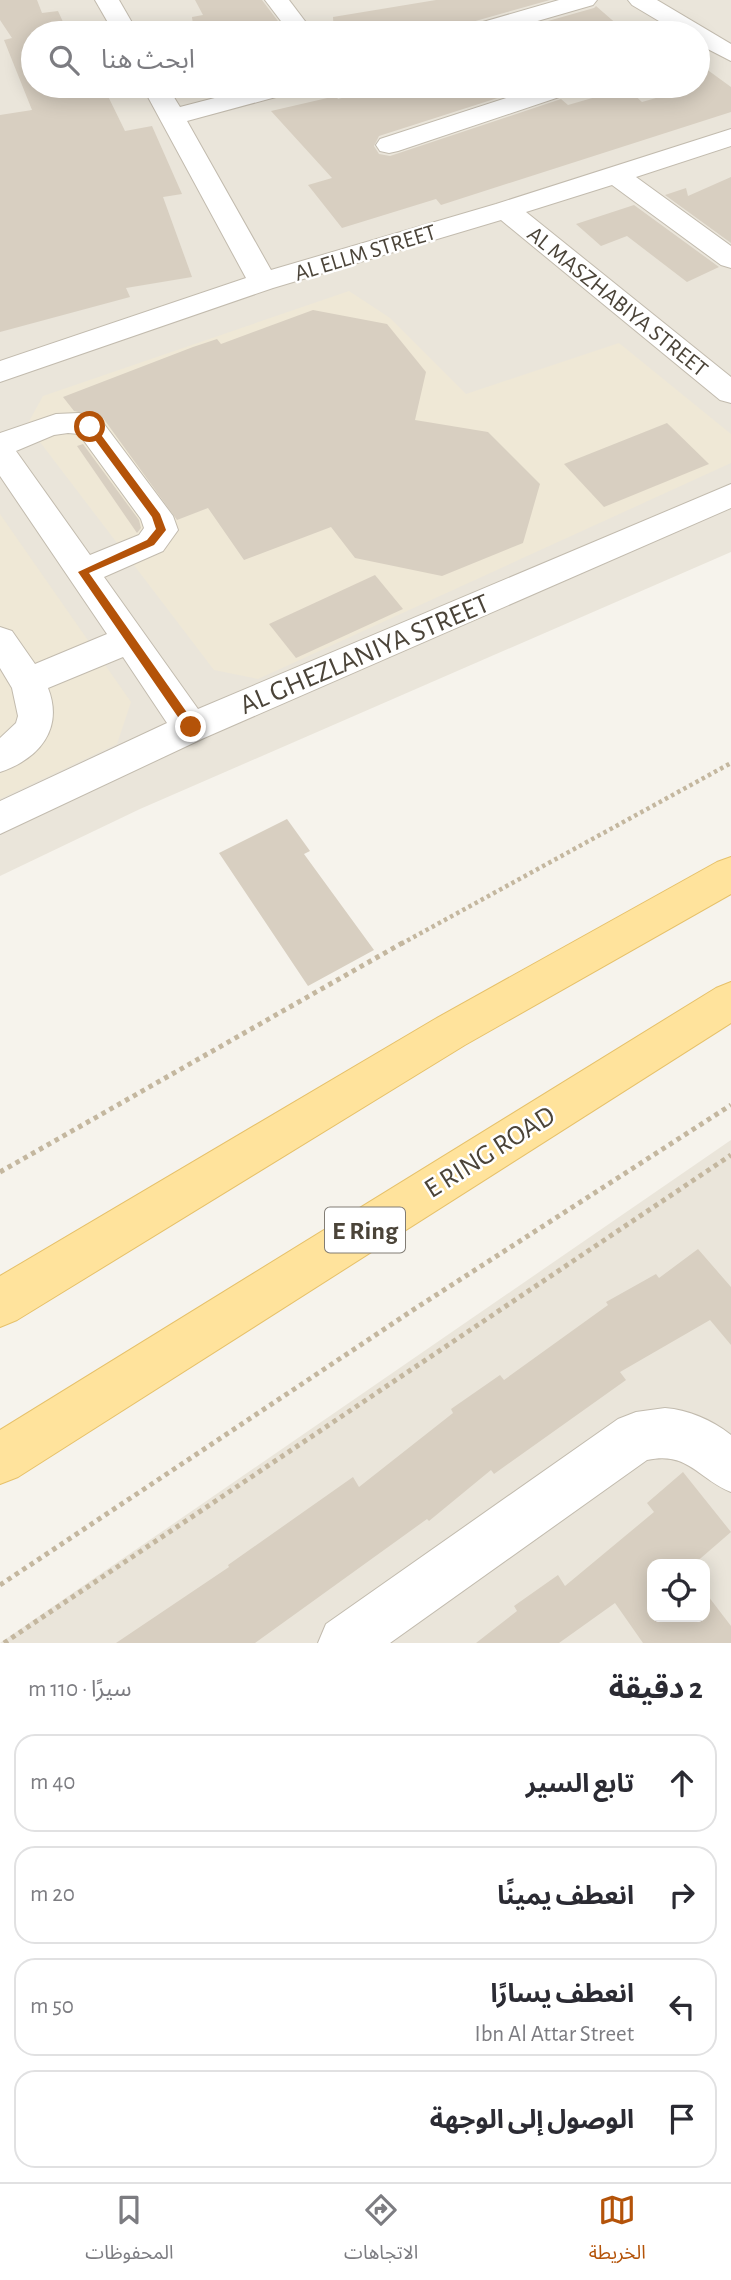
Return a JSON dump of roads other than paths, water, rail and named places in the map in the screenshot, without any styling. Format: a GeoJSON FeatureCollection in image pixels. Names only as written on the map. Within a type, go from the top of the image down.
{"type":"FeatureCollection","features":[{"type":"Feature","properties":{"kind":"main road"},"geometry":{"type":"LineString","coordinates":[[0,1303],[450,1032],[731,874]]}},
{"type":"Feature","properties":{"kind":"main road","name":"E RING ROAD"},"geometry":{"type":"LineString","coordinates":[[0,1459],[731,1001]]}},
{"type":"Feature","properties":{"kind":"street"},"geometry":{"type":"LineString","coordinates":[[107,0],[119,21]]}},
{"type":"Feature","properties":{"kind":"street"},"geometry":{"type":"LineString","coordinates":[[512,21],[585,0]]}},
{"type":"Feature","properties":{"kind":"street"},"geometry":{"type":"LineString","coordinates":[[640,0],[673,21]]}},
{"type":"Feature","properties":{"kind":"street"},"geometry":{"type":"LineString","coordinates":[[285,1],[296,21]]}},
{"type":"Feature","properties":{"kind":"street"},"geometry":{"type":"LineString","coordinates":[[710,43],[731,54]]}},
{"type":"Feature","properties":{"kind":"street"},"geometry":{"type":"LineString","coordinates":[[162,98],[263,282]]}},
{"type":"Feature","properties":{"kind":"street"},"geometry":{"type":"LineString","coordinates":[[173,117],[244,98]]}},
{"type":"Feature","properties":{"kind":"street"},"geometry":{"type":"LineString","coordinates":[[388,145],[531,98]]}},
{"type":"Feature","properties":{"kind":"street","name":"AL ELLM STREET"},"geometry":{"type":"LineString","coordinates":[[0,372],[263,282],[616,175],[731,137]]}},
{"type":"Feature","properties":{"kind":"street"},"geometry":{"type":"LineString","coordinates":[[616,175],[731,259]]}},
{"type":"Feature","properties":{"kind":"street","name":"AL MASZHABIYA STREET"},"geometry":{"type":"LineString","coordinates":[[506,209],[731,393]]}},
{"type":"Feature","properties":{"kind":"street"},"geometry":{"type":"LineString","coordinates":[[0,445],[63,422],[82,423],[90,427],[157,516],[161,530],[151,543],[83,572]]}},
{"type":"Feature","properties":{"kind":"street"},"geometry":{"type":"LineString","coordinates":[[0,453],[191,727]]}},
{"type":"Feature","properties":{"kind":"street","name":"AL GHEZLANIYA STREET"},"geometry":{"type":"LineString","coordinates":[[0,818],[191,727],[731,495]]}},
{"type":"Feature","properties":{"kind":"street"},"geometry":{"type":"LineString","coordinates":[[27,682],[130,639]]}},
{"type":"Feature","properties":{"kind":"street"},"geometry":{"type":"LineString","coordinates":[[0,640],[27,682],[38,705],[38,718],[32,731],[22,743],[0,757]]}},
{"type":"Feature","properties":{"kind":"street"},"geometry":{"type":"LineString","coordinates":[[345,1643],[636,1437],[656,1431],[680,1433],[702,1442],[731,1467]]}}]}
